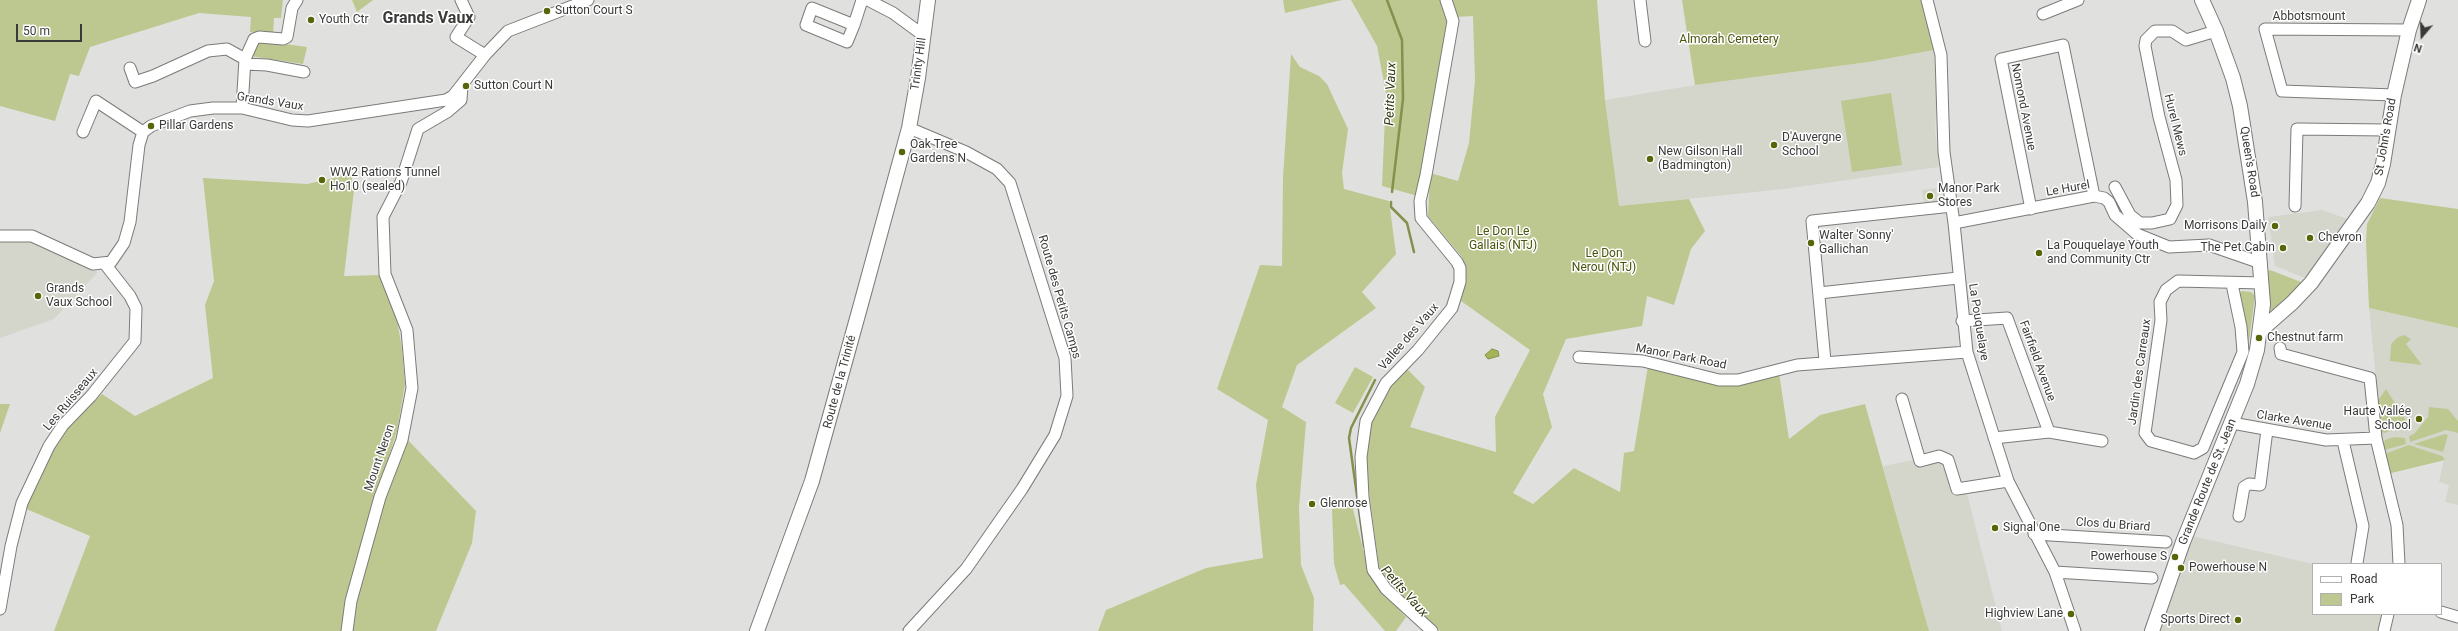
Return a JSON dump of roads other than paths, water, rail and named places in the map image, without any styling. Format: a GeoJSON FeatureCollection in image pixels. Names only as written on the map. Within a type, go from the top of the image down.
{"type":"FeatureCollection","features":[{"type":"Feature","properties":{"kind":"main road","name":"Trinity Hill"},"geometry":{"type":"LineString","coordinates":[[909,128],[918,78],[928,0]]}},
{"type":"Feature","properties":{"kind":"main road","name":"Queen's Road"},"geometry":{"type":"LineString","coordinates":[[2202,0],[2216,31],[2233,78],[2240,106],[2252,172],[2261,263],[2262,283],[2260,331]]}},
{"type":"Feature","properties":{"kind":"main road","name":"St John's Road"},"geometry":{"type":"LineString","coordinates":[[2260,331],[2292,304],[2311,283],[2368,203],[2378,183],[2383,164],[2387,130],[2394,95],[2409,30],[2419,0]]}},
{"type":"Feature","properties":{"kind":"main road","name":"Route de la Trinité"},"geometry":{"type":"LineString","coordinates":[[757,631],[812,481],[909,128]]}},
{"type":"Feature","properties":{"kind":"main road","name":"Grande Route de St. Jean"},"geometry":{"type":"LineString","coordinates":[[2152,631],[2183,542],[2247,384],[2257,350],[2260,331]]}},
{"type":"Feature","properties":{"kind":"street"},"geometry":{"type":"LineString","coordinates":[[242,108],[245,62],[254,39],[259,37],[283,39],[288,37],[292,8],[297,0]]}},
{"type":"Feature","properties":{"kind":"street"},"geometry":{"type":"LineString","coordinates":[[461,0],[470,17],[456,38],[485,55]]}},
{"type":"Feature","properties":{"kind":"street","name":"Grands Vaux"},"geometry":{"type":"LineString","coordinates":[[143,132],[157,122],[190,111],[213,108],[242,108],[292,120],[308,121],[446,100],[454,96],[485,55],[513,28],[567,4],[588,0]]}},
{"type":"Feature","properties":{"kind":"street"},"geometry":{"type":"LineString","coordinates":[[854,25],[862,0]]}},
{"type":"Feature","properties":{"kind":"street"},"geometry":{"type":"LineString","coordinates":[[868,0],[893,13],[923,35]]}},
{"type":"Feature","properties":{"kind":"street","name":"Vallee des Vaux"},"geometry":{"type":"LineString","coordinates":[[1432,631],[1386,589],[1373,570],[1363,497],[1361,457],[1366,421],[1386,383],[1418,350],[1452,308],[1460,282],[1460,268],[1457,262],[1421,218],[1420,201],[1426,175],[1453,21],[1446,0]]}},
{"type":"Feature","properties":{"kind":"street"},"geometry":{"type":"LineString","coordinates":[[1640,0],[1645,41]]}},
{"type":"Feature","properties":{"kind":"street","name":"La Pouquelaye"},"geometry":{"type":"LineString","coordinates":[[1927,0],[1941,55],[1944,152],[1954,223],[1962,321],[1967,352],[2008,481],[2034,534],[2055,572],[2075,631]]}},
{"type":"Feature","properties":{"kind":"street"},"geometry":{"type":"LineString","coordinates":[[2043,14],[2078,0]]}},
{"type":"Feature","properties":{"kind":"street","name":"Abbotsmount"},"geometry":{"type":"LineString","coordinates":[[2394,95],[2282,90],[2265,29],[2409,30]]}},
{"type":"Feature","properties":{"kind":"street","name":"Hurel Mews"},"geometry":{"type":"LineString","coordinates":[[2115,187],[2130,215],[2140,223],[2152,223],[2170,219],[2177,205],[2176,180],[2159,117],[2145,46],[2146,40],[2155,31],[2172,31],[2186,40],[2216,31]]}},
{"type":"Feature","properties":{"kind":"street","name":"Nomond Avenue"},"geometry":{"type":"LineString","coordinates":[[2030,209],[2001,59],[2063,45],[2094,196]]}},
{"type":"Feature","properties":{"kind":"street"},"geometry":{"type":"LineString","coordinates":[[130,68],[135,82],[153,76],[208,51],[227,49],[245,62],[304,72]]}},
{"type":"Feature","properties":{"kind":"street","name":"Mount Neron"},"geometry":{"type":"LineString","coordinates":[[347,631],[351,601],[380,497],[402,440],[412,388],[407,330],[385,274],[383,217],[401,182],[418,129],[447,112],[461,100],[462,85]]}},
{"type":"Feature","properties":{"kind":"street"},"geometry":{"type":"LineString","coordinates":[[0,236],[32,236],[93,264],[105,264],[111,262],[124,243],[130,222],[139,145],[143,132],[96,101],[83,132]]}},
{"type":"Feature","properties":{"kind":"street","name":"Route des Petits Camps"},"geometry":{"type":"LineString","coordinates":[[909,128],[966,152],[997,169],[1010,184],[1065,358],[1067,396],[1055,435],[1022,490],[966,569],[909,631]]}},
{"type":"Feature","properties":{"kind":"street"},"geometry":{"type":"LineString","coordinates":[[2295,206],[2297,129],[2387,130]]}},
{"type":"Feature","properties":{"kind":"street","name":"Le Hurel"},"geometry":{"type":"LineString","coordinates":[[1954,223],[2094,196],[2104,198],[2109,202],[2116,215],[2137,234],[2169,247],[2209,245],[2261,263]]}},
{"type":"Feature","properties":{"kind":"street"},"geometry":{"type":"LineString","coordinates":[[1825,361],[1812,221],[1952,206]]}},
{"type":"Feature","properties":{"kind":"street","name":"Les Ruisseaux"},"geometry":{"type":"LineString","coordinates":[[0,609],[11,546],[22,502],[49,446],[63,425],[91,396],[135,341],[136,308],[130,296],[105,264]]}},
{"type":"Feature","properties":{"kind":"street"},"geometry":{"type":"LineString","coordinates":[[1819,293],[1958,278]]}},
{"type":"Feature","properties":{"kind":"street","name":"Jardin des Carreaux"},"geometry":{"type":"LineString","coordinates":[[2232,284],[2241,327],[2243,352],[2203,448],[2194,453],[2151,441],[2145,433],[2161,320],[2160,302],[2166,290],[2178,281],[2232,284],[2262,283]]}},
{"type":"Feature","properties":{"kind":"street","name":"Fairfield Avenue"},"geometry":{"type":"LineString","coordinates":[[1962,321],[2007,318],[2049,432]]}},
{"type":"Feature","properties":{"kind":"street"},"geometry":{"type":"LineString","coordinates":[[2280,348],[2281,354],[2370,378],[2376,438],[2397,525],[2399,563]]}},
{"type":"Feature","properties":{"kind":"street","name":"Manor Park Road"},"geometry":{"type":"LineString","coordinates":[[1579,357],[1643,361],[1719,380],[1738,380],[1797,365],[1825,361],[1967,352]]}},
{"type":"Feature","properties":{"kind":"street"},"geometry":{"type":"LineString","coordinates":[[1902,399],[1920,461],[1940,456],[1948,460],[1957,489],[2008,481]]}},
{"type":"Feature","properties":{"kind":"street","name":"Clarke Avenue"},"geometry":{"type":"LineString","coordinates":[[2232,423],[2306,438],[2343,441],[2376,438]]}},
{"type":"Feature","properties":{"kind":"street"},"geometry":{"type":"LineString","coordinates":[[2239,516],[2244,487],[2249,484],[2260,485],[2267,430]]}},
{"type":"Feature","properties":{"kind":"street"},"geometry":{"type":"LineString","coordinates":[[1994,438],[2049,432],[2102,441]]}},
{"type":"Feature","properties":{"kind":"street"},"geometry":{"type":"LineString","coordinates":[[2343,441],[2363,526],[2357,563]]}},
{"type":"Feature","properties":{"kind":"street","name":"Clos du Briard"},"geometry":{"type":"LineString","coordinates":[[2034,534],[2166,542]]}},
{"type":"Feature","properties":{"kind":"street"},"geometry":{"type":"LineString","coordinates":[[2055,572],[2152,578]]}},
{"type":"Feature","properties":{"kind":"street"},"geometry":{"type":"LineString","coordinates":[[2442,612],[2458,617]]}},
{"type":"Feature","properties":{"kind":"street"},"geometry":{"type":"LineString","coordinates":[[2384,631],[2388,615]]}},
{"type":"Feature","properties":{"kind":"waterway","name":"Petits Vaux"},"geometry":{"type":"LineString","coordinates":[[1387,0],[1402,40],[1403,99],[1392,192]]}},
{"type":"Feature","properties":{"kind":"waterway","name":"Petits Vaux"},"geometry":{"type":"LineString","coordinates":[[1391,202],[1391,207],[1407,223],[1414,252]]}},
{"type":"Feature","properties":{"kind":"waterway","name":"Petits Vaux"},"geometry":{"type":"LineString","coordinates":[[1364,546],[1349,438],[1351,428],[1375,380]]}},
{"type":"Feature","properties":{"kind":"place","name":"Sutton Court S"},"geometry":{"type":"Point","coordinates":[547,11]}},
{"type":"Feature","properties":{"kind":"place","name":"Youth Ctr"},"geometry":{"type":"Point","coordinates":[311,20]}},
{"type":"Feature","properties":{"kind":"place","name":"Sutton Court N"},"geometry":{"type":"Point","coordinates":[466,86]}},
{"type":"Feature","properties":{"kind":"place","name":"Pillar Gardens"},"geometry":{"type":"Point","coordinates":[151,126]}},
{"type":"Feature","properties":{"kind":"place","name":"D'Auvergne School"},"geometry":{"type":"Point","coordinates":[1774,145]}},
{"type":"Feature","properties":{"kind":"place","name":"Oak Tree Gardens N"},"geometry":{"type":"Point","coordinates":[902,152]}},
{"type":"Feature","properties":{"kind":"place","name":"New Gilson Hall (Badmington)"},"geometry":{"type":"Point","coordinates":[1650,159]}},
{"type":"Feature","properties":{"kind":"place","name":"WW2 Rations Tunnel Ho10 (sealed)"},"geometry":{"type":"Point","coordinates":[322,180]}},
{"type":"Feature","properties":{"kind":"place","name":"Manor Park Stores"},"geometry":{"type":"Point","coordinates":[1930,196]}},
{"type":"Feature","properties":{"kind":"place","name":"Morrisons Daily"},"geometry":{"type":"Point","coordinates":[2275,226]}},
{"type":"Feature","properties":{"kind":"place","name":"Chevron"},"geometry":{"type":"Point","coordinates":[2310,238]}},
{"type":"Feature","properties":{"kind":"place","name":"Walter 'Sonny' Gallichan"},"geometry":{"type":"Point","coordinates":[1811,243]}},
{"type":"Feature","properties":{"kind":"place","name":"The Pet Cabin"},"geometry":{"type":"Point","coordinates":[2283,248]}},
{"type":"Feature","properties":{"kind":"place","name":"La Pouquelaye Youth and Community Ctr"},"geometry":{"type":"Point","coordinates":[2039,253]}},
{"type":"Feature","properties":{"kind":"place","name":"Grands Vaux School"},"geometry":{"type":"Point","coordinates":[38,296]}},
{"type":"Feature","properties":{"kind":"place","name":"Chestnut farm"},"geometry":{"type":"Point","coordinates":[2259,338]}},
{"type":"Feature","properties":{"kind":"place","name":"Haute Vallée School"},"geometry":{"type":"Point","coordinates":[2419,419]}},
{"type":"Feature","properties":{"kind":"place","name":"Glenrose"},"geometry":{"type":"Point","coordinates":[1312,504]}},
{"type":"Feature","properties":{"kind":"place","name":"Signal One"},"geometry":{"type":"Point","coordinates":[1995,528]}},
{"type":"Feature","properties":{"kind":"place","name":"Powerhouse S"},"geometry":{"type":"Point","coordinates":[2175,557]}},
{"type":"Feature","properties":{"kind":"place","name":"Powerhouse N"},"geometry":{"type":"Point","coordinates":[2181,568]}},
{"type":"Feature","properties":{"kind":"place","name":"Highview Lane"},"geometry":{"type":"Point","coordinates":[2071,614]}},
{"type":"Feature","properties":{"kind":"place","name":"Sports Direct"},"geometry":{"type":"Point","coordinates":[2238,620]}},
{"type":"Feature","properties":{"kind":"district","name":"Grands Vaux"},"geometry":{"type":"Point","coordinates":[428,19]}},
{"type":"Feature","properties":{"kind":"park label","name":"Almorah Cemetery"},"geometry":{"type":"Point","coordinates":[1729,40]}},
{"type":"Feature","properties":{"kind":"park label","name":"Le Don Le Gallais (NTJ)"},"geometry":{"type":"Point","coordinates":[1503,239]}},
{"type":"Feature","properties":{"kind":"park label","name":"Le Don Nerou (NTJ)"},"geometry":{"type":"Point","coordinates":[1604,261]}}]}
